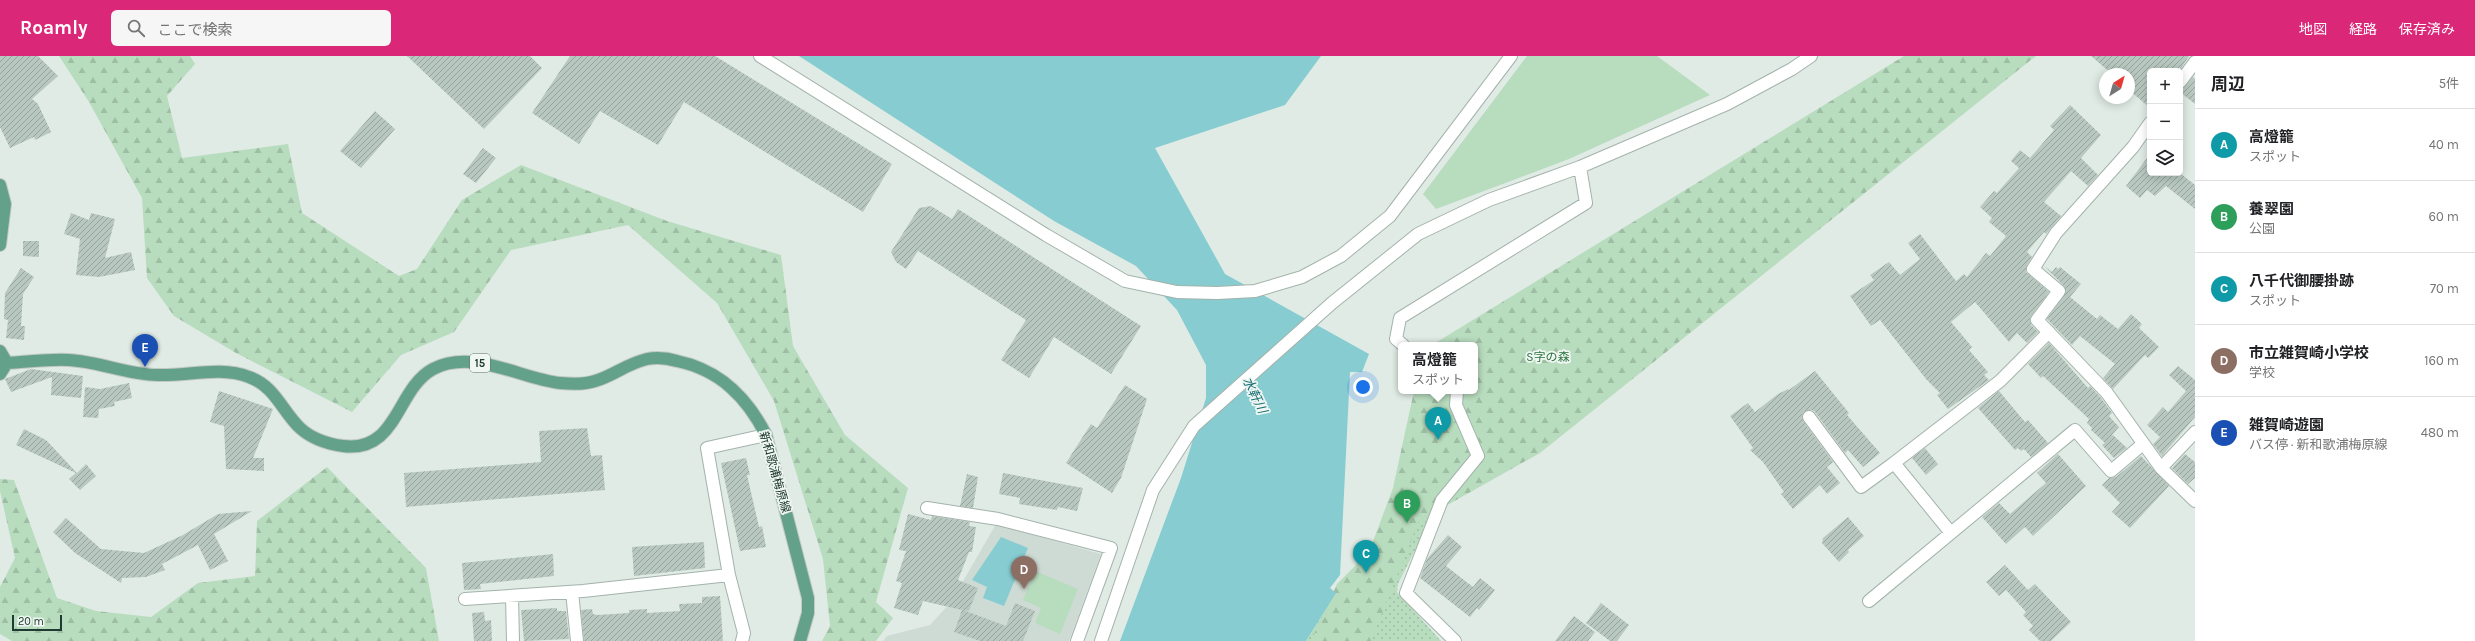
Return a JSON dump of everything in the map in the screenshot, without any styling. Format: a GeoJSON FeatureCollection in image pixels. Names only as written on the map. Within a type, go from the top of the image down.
{"type":"FeatureCollection","features":[{"type":"Feature","properties":{"kind":"main road"},"geometry":{"type":"LineString","coordinates":[[0,185],[5,204],[0,245]]}},
{"type":"Feature","properties":{"kind":"main road"},"geometry":{"type":"LineString","coordinates":[[0,350],[7,363],[0,374]]}},
{"type":"Feature","properties":{"kind":"main road","name":"新和歌浦梅原線"},"geometry":{"type":"LineString","coordinates":[[7,363],[68,360],[156,375],[226,372],[250,377],[274,393],[300,428],[324,443],[346,447],[370,443],[388,430],[420,378],[434,368],[445,365],[490,364],[546,382],[575,384],[594,381],[619,369],[647,359],[663,358],[706,370],[727,383],[756,414],[766,435],[808,598],[808,613],[800,641]]}},
{"type":"Feature","properties":{"kind":"street"},"geometry":{"type":"LineString","coordinates":[[760,56],[1046,235],[1125,281],[1177,292],[1217,293],[1255,292],[1302,277],[1341,256],[1390,216],[1511,56]]}},
{"type":"Feature","properties":{"kind":"street"},"geometry":{"type":"LineString","coordinates":[[1101,641],[1153,490],[1194,426],[1332,303],[1418,234],[1489,200],[1580,167],[1727,104],[1792,69],[1811,56]]}},
{"type":"Feature","properties":{"kind":"street"},"geometry":{"type":"LineString","coordinates":[[2183,78],[2195,62]]}},
{"type":"Feature","properties":{"kind":"street"},"geometry":{"type":"LineString","coordinates":[[2147,127],[2133,147],[2056,232],[2033,269],[2059,291],[2037,320],[2107,393],[2161,468],[2195,501]]}},
{"type":"Feature","properties":{"kind":"street"},"geometry":{"type":"LineString","coordinates":[[1400,342],[1396,339],[1400,318],[1586,203],[1580,167]]}},
{"type":"Feature","properties":{"kind":"street"},"geometry":{"type":"LineString","coordinates":[[1809,417],[1861,487],[2000,381],[2049,332]]}},
{"type":"Feature","properties":{"kind":"street"},"geometry":{"type":"LineString","coordinates":[[1455,641],[1406,593],[1442,500],[1478,456],[1456,405],[1457,394]]}},
{"type":"Feature","properties":{"kind":"street"},"geometry":{"type":"LineString","coordinates":[[1869,601],[2075,430],[2111,471],[2143,444]]}},
{"type":"Feature","properties":{"kind":"street"},"geometry":{"type":"LineString","coordinates":[[2161,468],[2195,432]]}},
{"type":"Feature","properties":{"kind":"street"},"geometry":{"type":"LineString","coordinates":[[742,641],[744,633],[729,575],[707,448],[766,435]]}},
{"type":"Feature","properties":{"kind":"street"},"geometry":{"type":"LineString","coordinates":[[1890,466],[1894,463],[1951,533]]}},
{"type":"Feature","properties":{"kind":"street"},"geometry":{"type":"LineString","coordinates":[[927,508],[998,519],[1111,548],[1077,641]]}},
{"type":"Feature","properties":{"kind":"street"},"geometry":{"type":"LineString","coordinates":[[465,599],[572,592],[729,575]]}},
{"type":"Feature","properties":{"kind":"street"},"geometry":{"type":"LineString","coordinates":[[572,592],[577,641]]}},
{"type":"Feature","properties":{"kind":"street"},"geometry":{"type":"LineString","coordinates":[[512,596],[513,641]]}},
{"type":"Feature","properties":{"kind":"shaded area"},"geometry":{"type":"Polygon","coordinates":[[[996,524],[1101,554],[1069,641],[883,641],[887,636],[930,625],[951,602],[996,524]]]}},
{"type":"Feature","properties":{"kind":"green space"},"geometry":{"type":"Polygon","coordinates":[[[59,56],[190,56],[195,64],[167,96],[182,158],[288,144],[302,213],[399,276],[417,269],[462,200],[521,165],[667,221],[781,255],[793,346],[845,435],[908,488],[876,602],[893,618],[876,641],[822,641],[830,626],[823,559],[774,401],[717,303],[628,225],[511,250],[454,332],[401,355],[352,412],[236,353],[174,316],[147,278],[142,198],[89,102],[59,56]]]}},
{"type":"Feature","properties":{"kind":"green space"},"geometry":{"type":"Polygon","coordinates":[[[1527,56],[1657,56],[1710,95],[1569,159],[1436,209],[1423,194],[1527,56]]]}},
{"type":"Feature","properties":{"kind":"green space","name":"S字の森"},"geometry":{"type":"Polygon","coordinates":[[[1904,56],[2036,56],[1540,453],[1419,521],[1371,641],[1311,641],[1337,584],[1369,552],[1393,488],[1413,394],[1478,394],[1478,342],[1437,342],[1904,56]]]}},
{"type":"Feature","properties":{"kind":"green space"},"geometry":{"type":"Polygon","coordinates":[[[327,467],[426,568],[439,641],[12,641],[0,634],[0,587],[15,558],[0,491],[0,479],[14,480],[57,598],[96,611],[151,617],[198,583],[255,576],[257,521],[327,467]]]}},
{"type":"Feature","properties":{"kind":"green space"},"geometry":{"type":"Polygon","coordinates":[[[1433,506],[1420,540],[1398,584],[1397,592],[1441,641],[1306,641],[1336,593],[1433,506]]]}},
{"type":"Feature","properties":{"kind":"green space"},"geometry":{"type":"Polygon","coordinates":[[[1035,571],[1078,589],[1060,634],[1035,623],[1041,608],[1023,600],[1035,571]]]}},
{"type":"Feature","properties":{"kind":"water","name":"水軒川"},"geometry":{"type":"Polygon","coordinates":[[[799,56],[1321,56],[1285,105],[1155,148],[1225,274],[1369,354],[1362,372],[1350,372],[1340,575],[1330,588],[1336,593],[1306,641],[1120,641],[1181,478],[1206,398],[1206,365],[1177,310],[1136,266],[1054,221],[799,56]]]}},
{"type":"Feature","properties":{"kind":"water"},"geometry":{"type":"Polygon","coordinates":[[[1001,537],[1028,548],[1004,606],[983,598],[987,587],[972,580],[1001,537]]]}},
{"type":"Feature","properties":{"kind":"building"},"geometry":{"type":"Polygon","coordinates":[[[0,56],[38,56],[58,76],[32,99],[38,104],[51,132],[35,140],[34,137],[10,148],[0,127],[0,56]]]}},
{"type":"Feature","properties":{"kind":"building"},"geometry":{"type":"Polygon","coordinates":[[[407,56],[530,56],[542,68],[484,129],[407,56]]]}},
{"type":"Feature","properties":{"kind":"building"},"geometry":{"type":"Polygon","coordinates":[[[570,56],[715,56],[892,164],[863,212],[684,102],[658,145],[600,111],[579,144],[532,113],[570,56]]]}},
{"type":"Feature","properties":{"kind":"building"},"geometry":{"type":"Polygon","coordinates":[[[2091,56],[2189,56],[2181,68],[2147,68],[2147,105],[2135,95],[2135,68],[2105,68],[2091,56]]]}},
{"type":"Feature","properties":{"kind":"building"},"geometry":{"type":"Polygon","coordinates":[[[2193,77],[2195,79],[2195,104],[2183,94],[2183,89],[2193,77]]]}},
{"type":"Feature","properties":{"kind":"building"},"geometry":{"type":"Polygon","coordinates":[[[2070,105],[2101,135],[2081,158],[2098,175],[2088,186],[2071,171],[2044,202],[2061,216],[2046,234],[2044,232],[2027,252],[2032,257],[2027,265],[2026,272],[2049,292],[2030,318],[2031,325],[2038,332],[2027,343],[2017,333],[2009,342],[1975,302],[1951,322],[1972,347],[1969,350],[1988,372],[1984,375],[1989,380],[1948,409],[1937,395],[1940,393],[1926,379],[1880,320],[1871,326],[1850,296],[1874,280],[1870,275],[1889,262],[1900,275],[1920,259],[1908,243],[1920,234],[1956,281],[1964,274],[1967,277],[1986,253],[1990,256],[2006,236],[1989,222],[1992,218],[1980,207],[1994,191],[1997,193],[2019,168],[2011,161],[2020,150],[2030,158],[2054,130],[2050,126],[2070,105]]]}},
{"type":"Feature","properties":{"kind":"building"},"geometry":{"type":"Polygon","coordinates":[[[375,111],[395,129],[361,168],[340,151],[375,111]]]}},
{"type":"Feature","properties":{"kind":"building"},"geometry":{"type":"Polygon","coordinates":[[[483,148],[496,158],[476,183],[463,174],[483,148]]]}},
{"type":"Feature","properties":{"kind":"building"},"geometry":{"type":"Polygon","coordinates":[[[2147,158],[2147,176],[2183,175],[2195,185],[2195,209],[2166,186],[2155,196],[2147,190],[2140,198],[2126,186],[2147,158]]]}},
{"type":"Feature","properties":{"kind":"building"},"geometry":{"type":"Polygon","coordinates":[[[931,206],[952,219],[958,209],[1141,326],[1111,374],[1054,337],[1029,378],[1001,360],[1026,320],[918,251],[906,269],[896,262],[891,252],[919,208],[931,206]]]}},
{"type":"Feature","properties":{"kind":"building"},"geometry":{"type":"Polygon","coordinates":[[[71,213],[89,220],[91,213],[115,219],[105,258],[131,252],[135,270],[99,277],[76,275],[80,239],[64,234],[71,213]]]}},
{"type":"Feature","properties":{"kind":"building"},"geometry":{"type":"Polygon","coordinates":[[[23,241],[39,241],[39,257],[23,256],[23,241]]]}},
{"type":"Feature","properties":{"kind":"building"},"geometry":{"type":"Polygon","coordinates":[[[2044,266],[2052,272],[2056,267],[2058,269],[2060,267],[2081,284],[2070,297],[2097,319],[2100,315],[2118,329],[2131,314],[2142,324],[2139,328],[2159,347],[2148,358],[2145,355],[2113,389],[2103,378],[2115,364],[2080,336],[2072,345],[2047,319],[2066,292],[2064,286],[2044,266]]]}},
{"type":"Feature","properties":{"kind":"building"},"geometry":{"type":"Polygon","coordinates":[[[21,268],[34,277],[23,294],[21,326],[25,326],[24,340],[6,338],[8,320],[4,319],[5,293],[21,268]]]}},
{"type":"Feature","properties":{"kind":"building"},"geometry":{"type":"Polygon","coordinates":[[[2049,343],[2088,388],[2090,386],[2101,398],[2112,413],[2109,416],[2119,427],[2111,436],[2113,435],[2127,448],[2114,458],[2102,445],[2105,443],[2091,430],[2092,428],[2087,423],[2089,419],[2043,376],[2041,378],[2028,364],[2049,343]]]}},
{"type":"Feature","properties":{"kind":"building"},"geometry":{"type":"Polygon","coordinates":[[[2178,366],[2195,380],[2195,417],[2162,456],[2153,444],[2160,437],[2147,425],[2163,407],[2168,412],[2186,391],[2169,375],[2178,366]]]}},
{"type":"Feature","properties":{"kind":"building"},"geometry":{"type":"Polygon","coordinates":[[[31,369],[83,376],[81,398],[51,395],[52,377],[11,392],[5,379],[31,369]]]}},
{"type":"Feature","properties":{"kind":"building"},"geometry":{"type":"Polygon","coordinates":[[[1815,371],[1849,413],[1847,415],[1880,453],[1863,467],[1848,450],[1845,453],[1815,412],[1812,410],[1805,411],[1802,414],[1803,421],[1833,462],[1827,467],[1840,483],[1827,494],[1820,485],[1793,509],[1781,494],[1784,492],[1763,462],[1750,450],[1753,448],[1730,416],[1748,403],[1755,412],[1778,394],[1788,389],[1789,390],[1815,371]]]}},
{"type":"Feature","properties":{"kind":"building"},"geometry":{"type":"Polygon","coordinates":[[[129,383],[132,398],[114,402],[115,406],[99,409],[98,418],[83,417],[85,387],[100,389],[129,383]]]}},
{"type":"Feature","properties":{"kind":"building"},"geometry":{"type":"Polygon","coordinates":[[[1125,385],[1147,399],[1121,478],[1112,493],[1066,463],[1091,424],[1097,428],[1125,385]]]}},
{"type":"Feature","properties":{"kind":"building"},"geometry":{"type":"Polygon","coordinates":[[[219,391],[273,409],[253,458],[264,458],[264,471],[226,469],[224,426],[210,422],[219,391]]]}},
{"type":"Feature","properties":{"kind":"building"},"geometry":{"type":"Polygon","coordinates":[[[1999,391],[2025,422],[2028,420],[2048,443],[2031,457],[2024,449],[2021,451],[2018,448],[2015,450],[1978,408],[1999,391]]]}},
{"type":"Feature","properties":{"kind":"building"},"geometry":{"type":"Polygon","coordinates":[[[587,428],[591,456],[602,455],[605,490],[406,507],[404,473],[541,462],[539,431],[587,428]]]}},
{"type":"Feature","properties":{"kind":"building"},"geometry":{"type":"Polygon","coordinates":[[[24,429],[46,440],[77,473],[86,464],[96,476],[80,490],[69,479],[76,473],[16,445],[24,429]]]}},
{"type":"Feature","properties":{"kind":"building"},"geometry":{"type":"Polygon","coordinates":[[[1925,448],[1938,464],[1926,475],[1912,458],[1925,448]]]}},
{"type":"Feature","properties":{"kind":"building"},"geometry":{"type":"Polygon","coordinates":[[[2058,454],[2086,486],[2033,536],[2025,527],[2006,544],[1982,517],[1999,503],[2010,514],[2046,483],[2037,473],[2058,454]]]}},
{"type":"Feature","properties":{"kind":"building"},"geometry":{"type":"Polygon","coordinates":[[[2185,454],[2195,462],[2195,478],[2188,484],[2172,468],[2185,454]]]}},
{"type":"Feature","properties":{"kind":"building"},"geometry":{"type":"Polygon","coordinates":[[[2141,456],[2169,486],[2130,528],[2112,512],[2120,503],[2102,485],[2109,478],[2116,477],[2141,456]]]}},
{"type":"Feature","properties":{"kind":"building"},"geometry":{"type":"Polygon","coordinates":[[[746,458],[750,475],[747,475],[759,527],[762,526],[766,547],[740,551],[721,463],[746,458]]]}},
{"type":"Feature","properties":{"kind":"building"},"geometry":{"type":"Polygon","coordinates":[[[1003,473],[1083,488],[1077,511],[1058,507],[1057,510],[1019,504],[1020,498],[999,494],[1003,473]]]}},
{"type":"Feature","properties":{"kind":"building"},"geometry":{"type":"Polygon","coordinates":[[[967,474],[978,477],[973,508],[960,506],[967,474]]]}},
{"type":"Feature","properties":{"kind":"building"},"geometry":{"type":"Polygon","coordinates":[[[252,511],[214,534],[228,561],[210,570],[198,545],[162,564],[165,570],[146,577],[122,578],[121,583],[75,553],[53,532],[66,518],[101,549],[144,553],[183,535],[218,514],[252,511]]]}},
{"type":"Feature","properties":{"kind":"building"},"geometry":{"type":"Polygon","coordinates":[[[908,514],[931,520],[932,516],[970,522],[969,526],[976,527],[972,552],[969,552],[958,580],[978,588],[969,611],[963,610],[1006,626],[1015,603],[1035,611],[1023,641],[980,641],[954,632],[962,610],[923,601],[918,615],[894,608],[902,583],[896,581],[906,551],[899,550],[908,514]]]}},
{"type":"Feature","properties":{"kind":"building"},"geometry":{"type":"Polygon","coordinates":[[[1848,517],[1864,536],[1848,550],[1849,552],[1839,562],[1822,543],[1823,538],[1848,517]]]}},
{"type":"Feature","properties":{"kind":"building"},"geometry":{"type":"Polygon","coordinates":[[[1448,535],[1462,547],[1446,566],[1473,587],[1480,578],[1495,590],[1479,610],[1477,608],[1470,617],[1420,578],[1427,559],[1448,535]]]}},
{"type":"Feature","properties":{"kind":"building"},"geometry":{"type":"Polygon","coordinates":[[[704,542],[705,568],[634,576],[632,547],[704,542]]]}},
{"type":"Feature","properties":{"kind":"building"},"geometry":{"type":"Polygon","coordinates":[[[553,554],[554,576],[480,584],[481,589],[464,590],[462,563],[553,554]]]}},
{"type":"Feature","properties":{"kind":"building"},"geometry":{"type":"Polygon","coordinates":[[[2005,565],[2028,590],[2035,584],[2071,622],[2051,641],[2040,641],[2029,630],[2033,626],[2023,615],[2026,612],[2006,590],[1999,596],[1986,582],[2005,565]]]}},
{"type":"Feature","properties":{"kind":"building"},"geometry":{"type":"Polygon","coordinates":[[[720,596],[723,641],[584,641],[581,610],[592,609],[593,614],[597,615],[629,613],[629,610],[647,609],[647,613],[680,611],[679,604],[702,603],[702,597],[720,596]]]}},
{"type":"Feature","properties":{"kind":"building"},"geometry":{"type":"Polygon","coordinates":[[[1601,603],[1629,625],[1617,641],[1610,641],[1586,623],[1601,603]]]}},
{"type":"Feature","properties":{"kind":"building"},"geometry":{"type":"Polygon","coordinates":[[[557,608],[557,611],[566,611],[569,639],[524,641],[521,610],[557,608]]]}},
{"type":"Feature","properties":{"kind":"building"},"geometry":{"type":"Polygon","coordinates":[[[484,612],[485,621],[491,620],[492,641],[474,641],[472,613],[484,612]]]}},
{"type":"Feature","properties":{"kind":"building"},"geometry":{"type":"Polygon","coordinates":[[[1574,616],[1595,632],[1588,641],[1555,641],[1574,616]]]}},
{"type":"Feature","properties":{"kind":"place","name":"雑賀崎遊園"},"geometry":{"type":"Point","coordinates":[145,367]}},
{"type":"Feature","properties":{"kind":"place","name":"高燈籠"},"geometry":{"type":"Point","coordinates":[1438,440]}},
{"type":"Feature","properties":{"kind":"place","name":"養翠園"},"geometry":{"type":"Point","coordinates":[1407,523]}},
{"type":"Feature","properties":{"kind":"place","name":"八千代御腰掛跡"},"geometry":{"type":"Point","coordinates":[1366,573]}},
{"type":"Feature","properties":{"kind":"place","name":"市立雑賀崎小学校"},"geometry":{"type":"Point","coordinates":[1024,589]}}]}
